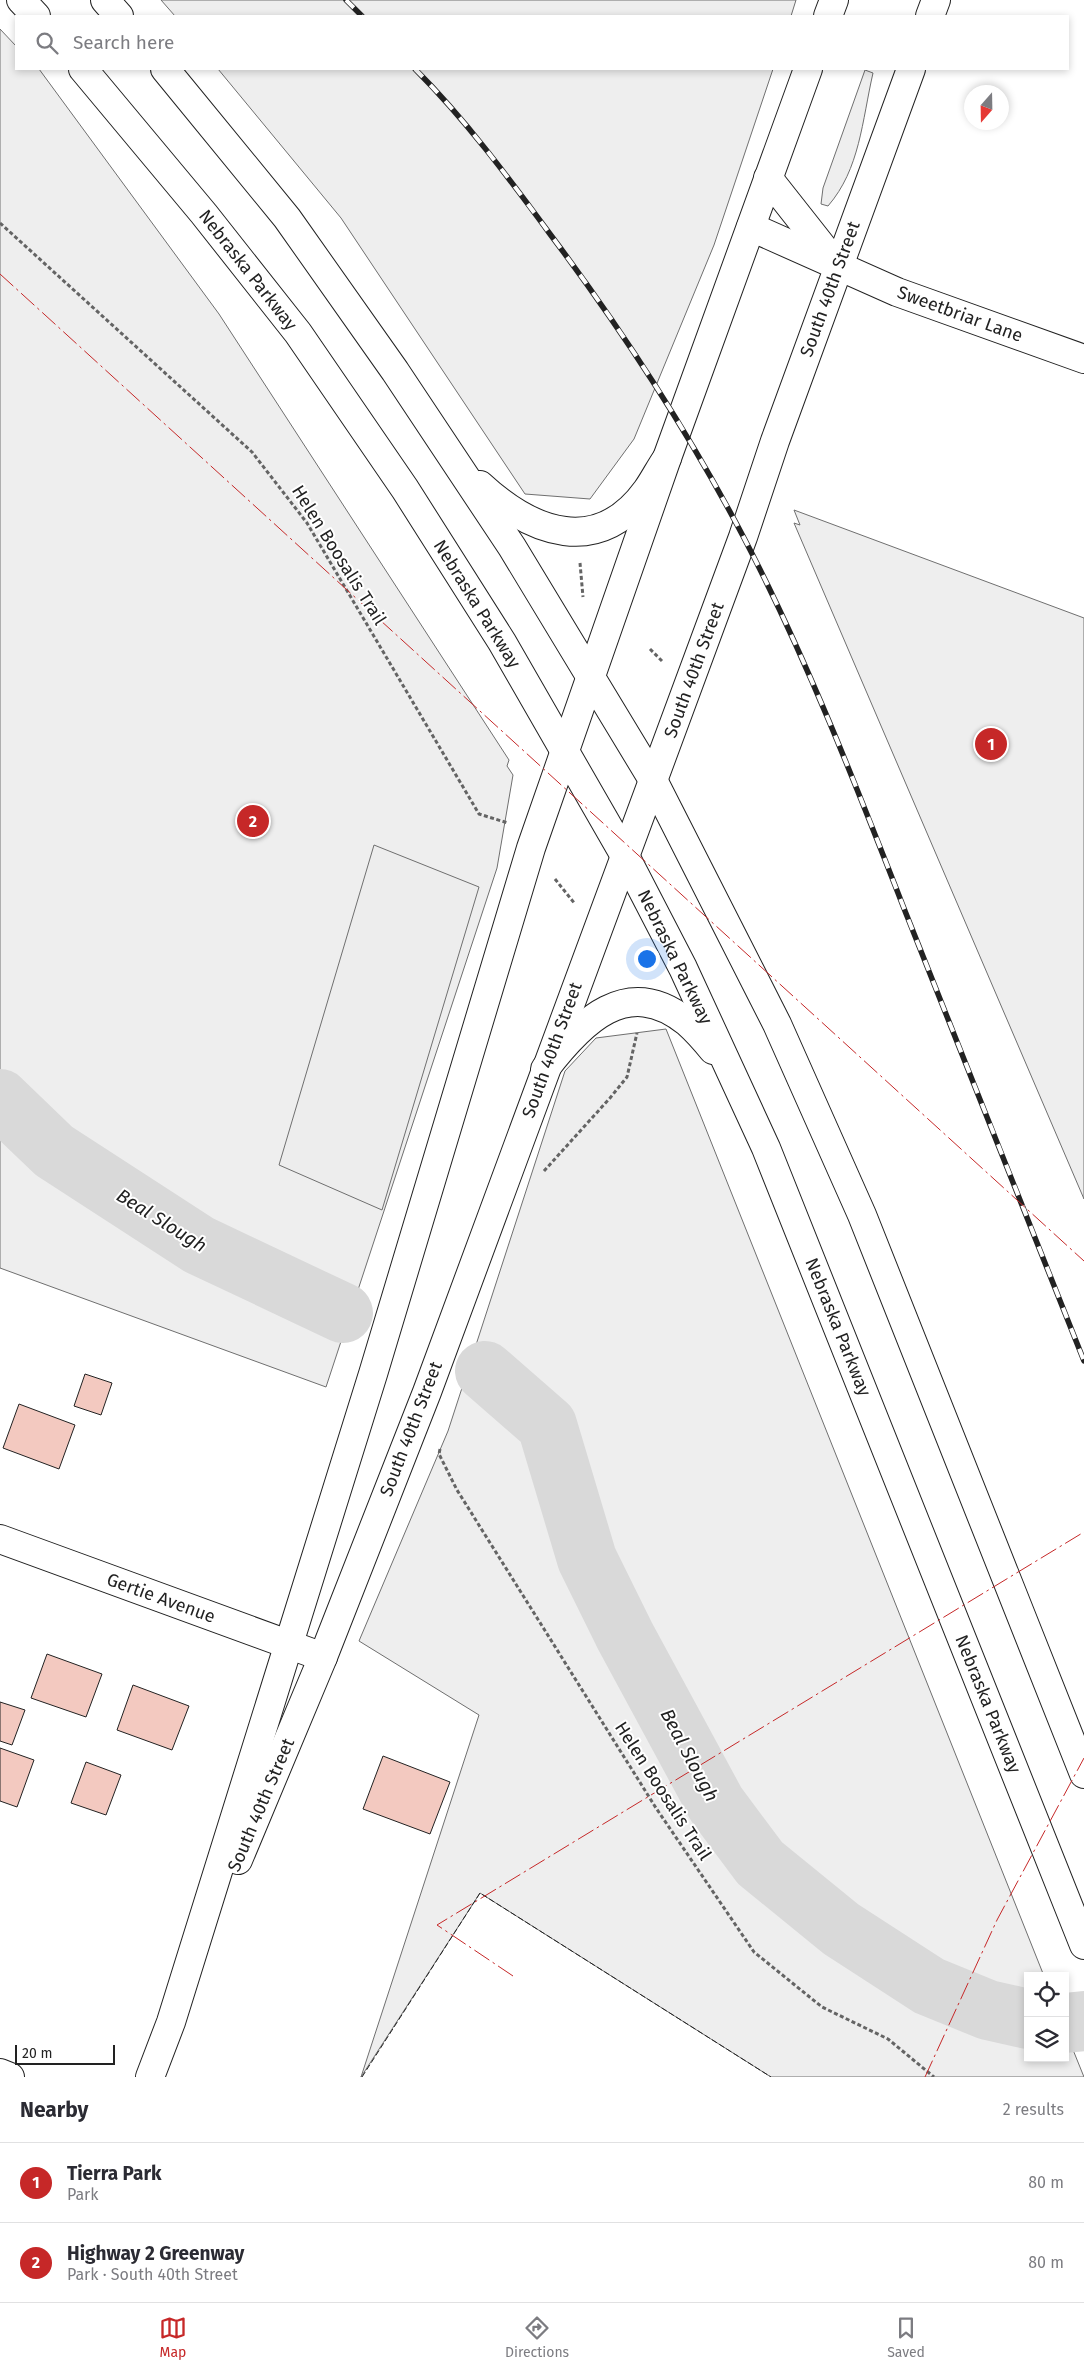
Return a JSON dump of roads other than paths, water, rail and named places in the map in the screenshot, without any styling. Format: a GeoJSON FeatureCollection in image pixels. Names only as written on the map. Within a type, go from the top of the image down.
{"type":"FeatureCollection","features":[{"type":"Feature","properties":{"kind":"main road"},"geometry":{"type":"LineString","coordinates":[[21,0],[35,15]]}},
{"type":"Feature","properties":{"kind":"main road"},"geometry":{"type":"LineString","coordinates":[[105,0],[119,15]]}},
{"type":"Feature","properties":{"kind":"main road"},"geometry":{"type":"LineString","coordinates":[[828,15],[834,0]]}},
{"type":"Feature","properties":{"kind":"main road"},"geometry":{"type":"LineString","coordinates":[[930,15],[936,0]]}},
{"type":"Feature","properties":{"kind":"main road","name":"Nebraska Parkway"},"geometry":{"type":"LineString","coordinates":[[84,70],[204,214],[298,333],[410,497],[502,642],[625,856],[683,968],[766,1148],[1081,1937]]}},
{"type":"Feature","properties":{"kind":"main road"},"geometry":{"type":"LineString","coordinates":[[166,70],[287,218],[395,371],[512,547],[653,780],[777,1024],[862,1215],[1084,1774]]}},
{"type":"Feature","properties":{"kind":"main road","name":"South 40th Street"},"geometry":{"type":"LineString","coordinates":[[150,2077],[170,2022],[373,1374],[513,905],[590,676],[808,70]]}},
{"type":"Feature","properties":{"kind":"main road","name":"South 40th Street"},"geometry":{"type":"LineString","coordinates":[[170,2022],[322,1657],[427,1392],[743,537],[838,266],[911,70]]}},
{"type":"Feature","properties":{"kind":"main road","name":"Sweetbriar Lane"},"geometry":{"type":"LineString","coordinates":[[768,178],[838,266]]}},
{"type":"Feature","properties":{"kind":"main road","name":"Sweetbriar Lane"},"geometry":{"type":"LineString","coordinates":[[751,227],[897,292],[1084,359]]}},
{"type":"Feature","properties":{"kind":"main road"},"geometry":{"type":"LineString","coordinates":[[456,464],[485,490],[523,518],[539,526],[570,533],[604,527],[620,517],[646,491],[667,458]]}},
{"type":"Feature","properties":{"kind":"main road"},"geometry":{"type":"LineString","coordinates":[[545,1069],[569,1037],[585,1022],[613,1007],[637,1002],[669,1011],[686,1022],[728,1066]]}},
{"type":"Feature","properties":{"kind":"main road","name":"Gertie Avenue"},"geometry":{"type":"LineString","coordinates":[[0,1539],[322,1657]]}},
{"type":"Feature","properties":{"kind":"main road"},"geometry":{"type":"LineString","coordinates":[[0,2073],[10,2077]]}},
{"type":"Feature","properties":{"kind":"waterway","name":"Beal Slough"},"geometry":{"type":"LineString","coordinates":[[0,1099],[54,1151],[199,1245],[343,1313]]}},
{"type":"Feature","properties":{"kind":"waterway","name":"Beal Slough"},"geometry":{"type":"LineString","coordinates":[[485,1371],[547,1425],[587,1559],[625,1636],[716,1804],[760,1863],[841,1929],[929,1986],[988,2010],[1024,2018]]}},
{"type":"Feature","properties":{"kind":"waterway","name":"Beal Slough"},"geometry":{"type":"LineString","coordinates":[[1069,2023],[1084,2021]]}},
{"type":"Feature","properties":{"kind":"railway"},"geometry":{"type":"LineString","coordinates":[[346,0],[361,15]]}},
{"type":"Feature","properties":{"kind":"railway"},"geometry":{"type":"LineString","coordinates":[[416,70],[486,149],[603,307],[677,420],[744,538],[789,630],[830,724],[1084,1361]]}},
{"type":"Feature","properties":{"kind":"place","name":"Tierra Park"},"geometry":{"type":"Point","coordinates":[991,744]}},
{"type":"Feature","properties":{"kind":"place","name":"Highway 2 Greenway"},"geometry":{"type":"Point","coordinates":[253,821]}}]}
